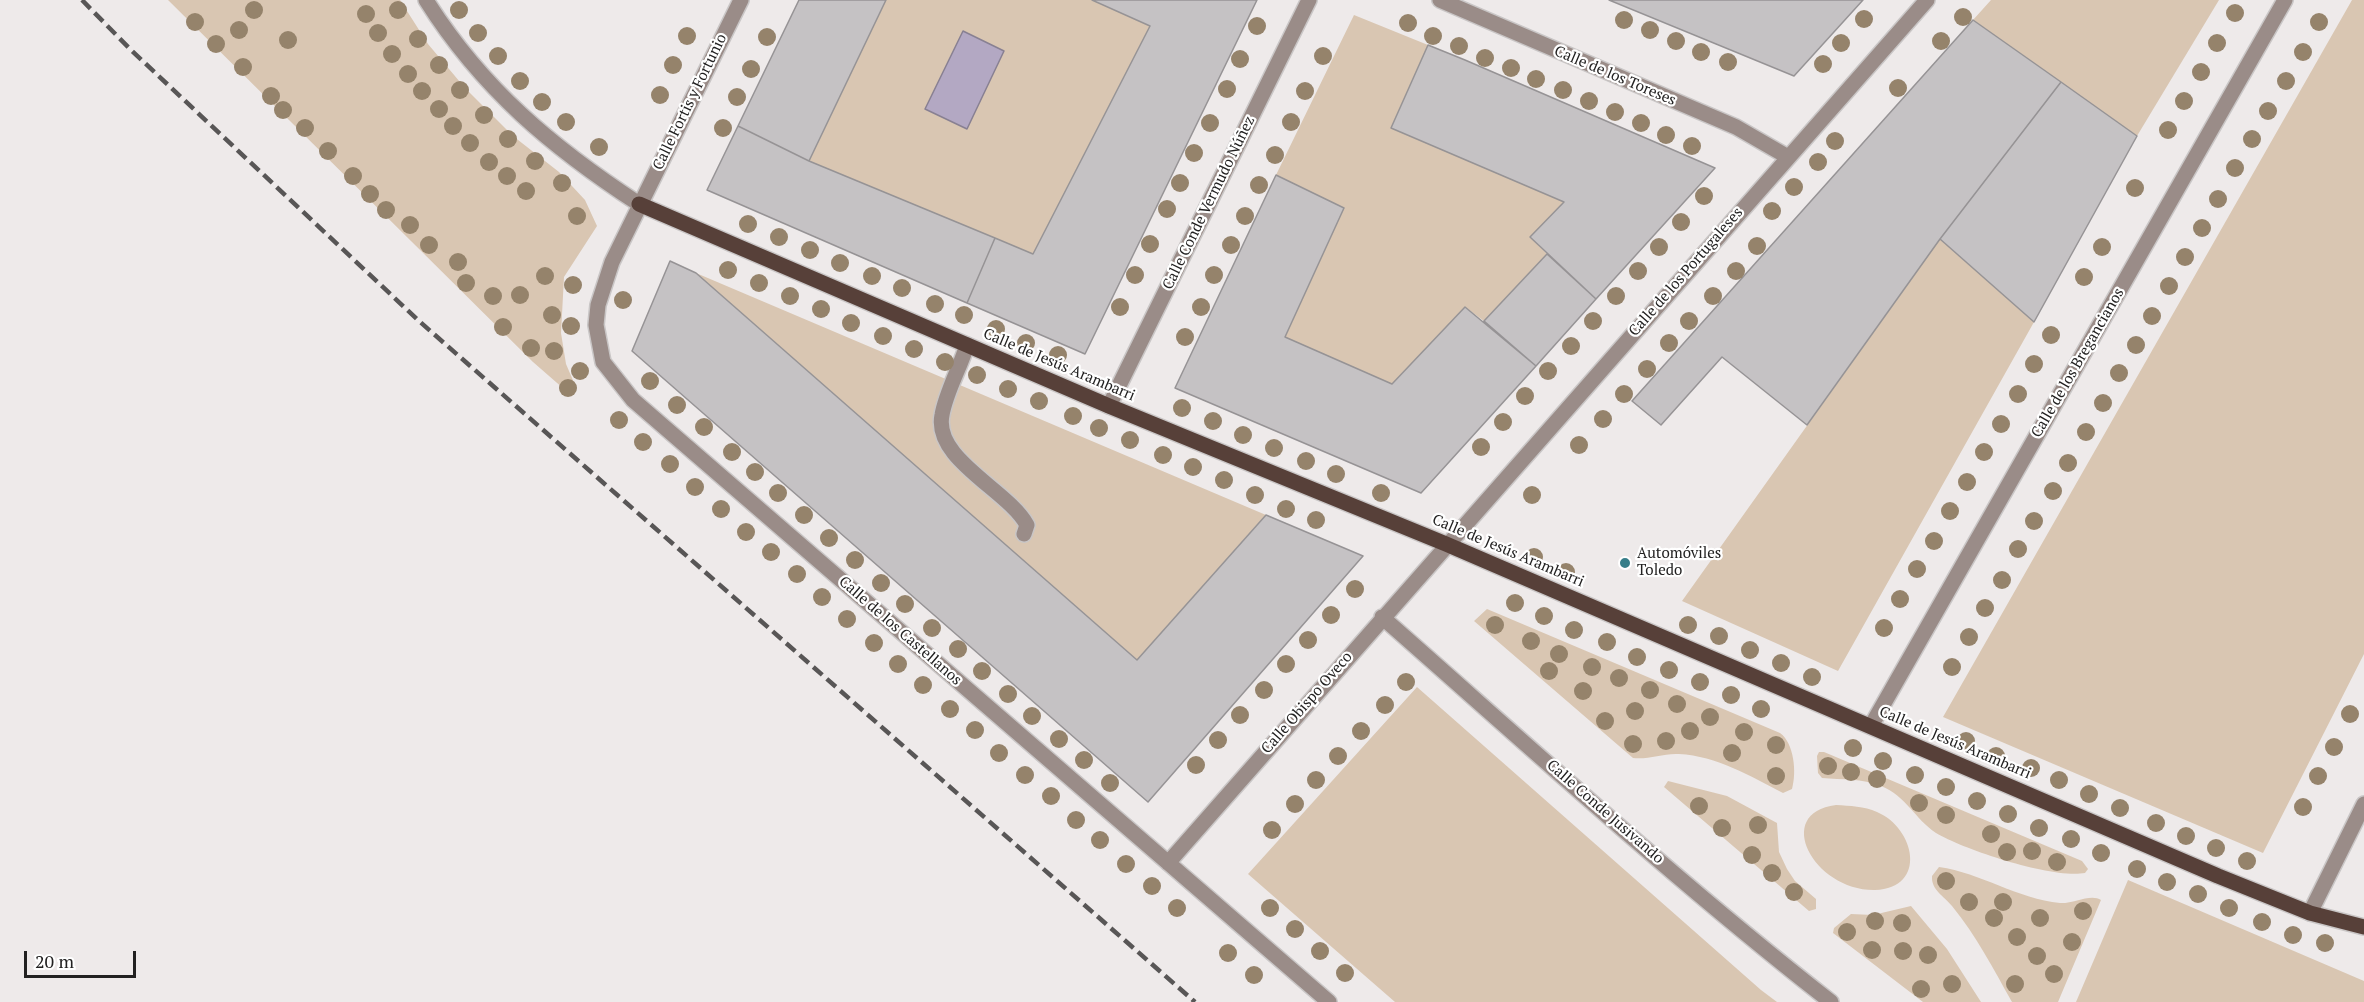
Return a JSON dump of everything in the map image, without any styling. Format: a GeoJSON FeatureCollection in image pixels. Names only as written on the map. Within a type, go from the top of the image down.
{"type":"FeatureCollection","features":[{"type":"Feature","properties":{"kind":"main road","name":"Calle de Jesús Arambarri"},"geometry":{"type":"LineString","coordinates":[[639,204],[1109,406],[1446,544],[2310,913],[2364,927]]}},
{"type":"Feature","properties":{"kind":"street"},"geometry":{"type":"LineString","coordinates":[[426,0],[486,82],[583,168],[639,204]]}},
{"type":"Feature","properties":{"kind":"street","name":"Calle Fortis y Fortunio"},"geometry":{"type":"LineString","coordinates":[[639,204],[741,0]]}},
{"type":"Feature","properties":{"kind":"street","name":"Calle Conde Vermudo Núñez"},"geometry":{"type":"LineString","coordinates":[[1109,406],[1309,0]]}},
{"type":"Feature","properties":{"kind":"street","name":"Calle de los Toreses"},"geometry":{"type":"LineString","coordinates":[[1440,0],[1736,127],[1788,157]]}},
{"type":"Feature","properties":{"kind":"street","name":"Calle de los Portugaleses"},"geometry":{"type":"LineString","coordinates":[[1446,544],[1927,0]]}},
{"type":"Feature","properties":{"kind":"street","name":"Calle de los Bregancianos"},"geometry":{"type":"LineString","coordinates":[[1871,726],[2285,0]]}},
{"type":"Feature","properties":{"kind":"street","name":"Calle de los Castellanos"},"geometry":{"type":"LineString","coordinates":[[639,204],[612,262],[598,305],[596,325],[603,362],[633,400],[1329,1002]]}},
{"type":"Feature","properties":{"kind":"street"},"geometry":{"type":"LineString","coordinates":[[967,345],[941,416],[943,436],[957,457],[1019,510],[1027,525],[1024,534]]}},
{"type":"Feature","properties":{"kind":"street","name":"Calle Obispo Oveco"},"geometry":{"type":"LineString","coordinates":[[1168,863],[1446,544]]}},
{"type":"Feature","properties":{"kind":"street","name":"Calle Conde Jusivando"},"geometry":{"type":"LineString","coordinates":[[1382,617],[1642,844],[1785,966],[1831,1002]]}},
{"type":"Feature","properties":{"kind":"street"},"geometry":{"type":"LineString","coordinates":[[2310,913],[2364,804]]}},
{"type":"Feature","properties":{"kind":"shaded area"},"geometry":{"type":"Polygon","coordinates":[[[168,0],[400,0],[428,44],[465,88],[513,136],[559,172],[585,200],[597,226],[564,277],[561,333],[566,364],[575,385],[572,396],[533,362],[168,0]]]}},
{"type":"Feature","properties":{"kind":"shaded area"},"geometry":{"type":"Polygon","coordinates":[[[886,0],[1092,0],[1150,26],[1033,254],[809,161],[886,0]]]}},
{"type":"Feature","properties":{"kind":"shaded area"},"geometry":{"type":"Polygon","coordinates":[[[1991,0],[2219,0],[2137,136],[1973,20],[1991,0]]]}},
{"type":"Feature","properties":{"kind":"shaded area"},"geometry":{"type":"Polygon","coordinates":[[[2352,0],[2364,0],[2364,654],[2263,853],[1943,717],[2352,0]]]}},
{"type":"Feature","properties":{"kind":"shaded area"},"geometry":{"type":"Polygon","coordinates":[[[1354,15],[1428,45],[1391,128],[1564,202],[1531,237],[1547,254],[1484,321],[1465,307],[1392,384],[1285,337],[1344,208],[1276,175],[1354,15]]]}},
{"type":"Feature","properties":{"kind":"shaded area"},"geometry":{"type":"Polygon","coordinates":[[[963,31],[1004,51],[967,129],[925,109],[963,31]]]}},
{"type":"Feature","properties":{"kind":"shaded area"},"geometry":{"type":"Polygon","coordinates":[[[1940,239],[2034,322],[1838,671],[1682,601],[1940,239]]]}},
{"type":"Feature","properties":{"kind":"shaded area"},"geometry":{"type":"Polygon","coordinates":[[[696,273],[1266,515],[1137,660],[696,273]]]}},
{"type":"Feature","properties":{"kind":"shaded area"},"geometry":{"type":"Polygon","coordinates":[[[1487,609],[1780,733],[1785,738],[1793,758],[1792,789],[1783,793],[1733,768],[1693,756],[1673,754],[1633,758],[1474,621],[1487,609]]]}},
{"type":"Feature","properties":{"kind":"shaded area"},"geometry":{"type":"Polygon","coordinates":[[[1417,687],[1777,1002],[1395,1002],[1248,874],[1417,687]]]}},
{"type":"Feature","properties":{"kind":"shaded area"},"geometry":{"type":"Polygon","coordinates":[[[1819,752],[1824,752],[2082,861],[2088,869],[2085,873],[2052,872],[2009,862],[1949,840],[1936,833],[1890,790],[1859,780],[1822,778],[1818,773],[1817,756],[1819,752]]]}},
{"type":"Feature","properties":{"kind":"shaded area"},"geometry":{"type":"Polygon","coordinates":[[[1668,781],[1727,796],[1777,823],[1779,852],[1795,881],[1816,899],[1816,909],[1809,911],[1664,787],[1668,781]]]}},
{"type":"Feature","properties":{"kind":"shaded area"},"geometry":{"type":"Polygon","coordinates":[[[1836,805],[1877,812],[1890,820],[1900,831],[1907,843],[1910,856],[1909,869],[1903,879],[1892,887],[1875,890],[1853,887],[1834,878],[1819,866],[1809,851],[1804,836],[1807,822],[1817,811],[1836,805]]]}},
{"type":"Feature","properties":{"kind":"shaded area"},"geometry":{"type":"Polygon","coordinates":[[[1939,867],[1955,870],[2044,901],[2065,903],[2087,898],[2101,900],[2058,1002],[2012,1002],[1969,929],[1934,885],[1932,876],[1939,867]]]}},
{"type":"Feature","properties":{"kind":"shaded area"},"geometry":{"type":"Polygon","coordinates":[[[2128,880],[2364,981],[2364,1002],[2076,1002],[2128,880]]]}},
{"type":"Feature","properties":{"kind":"shaded area"},"geometry":{"type":"Polygon","coordinates":[[[1911,906],[1947,949],[1981,1002],[1923,1002],[1833,933],[1834,928],[1851,914],[1873,915],[1911,906]]]}},
{"type":"Feature","properties":{"kind":"building"},"geometry":{"type":"Polygon","coordinates":[[[799,0],[886,0],[809,161],[738,126],[799,0]]]}},
{"type":"Feature","properties":{"kind":"building"},"geometry":{"type":"Polygon","coordinates":[[[1092,0],[1257,0],[1085,354],[967,303],[995,238],[1033,254],[1150,26],[1092,0]]]}},
{"type":"Feature","properties":{"kind":"building"},"geometry":{"type":"Polygon","coordinates":[[[1609,0],[1863,0],[1794,76],[1609,0]]]}},
{"type":"Feature","properties":{"kind":"building"},"geometry":{"type":"Polygon","coordinates":[[[1973,20],[2061,82],[1940,239],[1807,425],[1722,357],[1661,425],[1632,401],[1973,20]]]}},
{"type":"Feature","properties":{"kind":"building"},"geometry":{"type":"Polygon","coordinates":[[[1428,45],[1715,168],[1596,299],[1530,237],[1564,202],[1391,128],[1428,45]]]}},
{"type":"Feature","properties":{"kind":"building"},"geometry":{"type":"Polygon","coordinates":[[[2061,82],[2137,136],[2034,322],[1940,239],[2061,82]]]}},
{"type":"Feature","properties":{"kind":"building"},"geometry":{"type":"Polygon","coordinates":[[[738,126],[809,161],[995,238],[967,303],[707,190],[738,126]]]}},
{"type":"Feature","properties":{"kind":"building"},"geometry":{"type":"Polygon","coordinates":[[[1276,175],[1344,208],[1285,337],[1392,384],[1465,307],[1536,366],[1421,493],[1175,388],[1276,175]]]}},
{"type":"Feature","properties":{"kind":"building"},"geometry":{"type":"Polygon","coordinates":[[[1547,254],[1596,299],[1536,366],[1484,321],[1547,254]]]}},
{"type":"Feature","properties":{"kind":"building"},"geometry":{"type":"Polygon","coordinates":[[[670,261],[696,273],[1137,660],[1266,515],[1363,556],[1148,802],[632,351],[670,261]]]}},
{"type":"Feature","properties":{"kind":"railway"},"geometry":{"type":"LineString","coordinates":[[82,0],[131,50],[419,321],[1195,1002]]}},
{"type":"Feature","properties":{"kind":"place","name":"Automóviles Toledo"},"geometry":{"type":"Point","coordinates":[1625,563]}}]}
